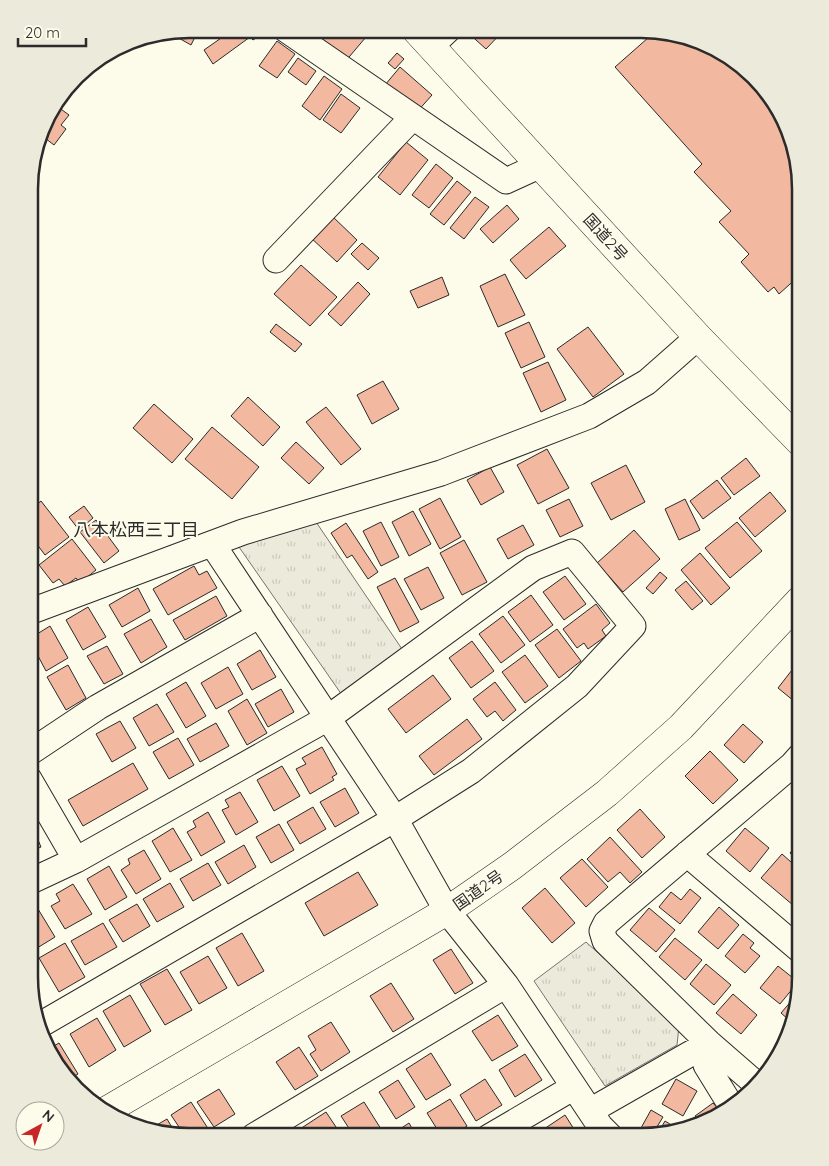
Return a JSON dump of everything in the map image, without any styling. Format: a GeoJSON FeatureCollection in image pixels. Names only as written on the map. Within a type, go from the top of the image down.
{"type":"FeatureCollection","features":[{"type":"Feature","properties":{"kind":"highway","name":"国道2号"},"geometry":{"type":"LineString","coordinates":[[434,38],[541,165],[698,337],[792,433]]}},
{"type":"Feature","properties":{"kind":"highway","name":"国道2号"},"geometry":{"type":"LineString","coordinates":[[112,1107],[447,911],[512,866],[606,793],[681,727],[791,609]]}},
{"type":"Feature","properties":{"kind":"street"},"geometry":{"type":"LineString","coordinates":[[298,38],[506,181],[541,165]]}},
{"type":"Feature","properties":{"kind":"street"},"geometry":{"type":"LineString","coordinates":[[276,260],[412,118]]}},
{"type":"Feature","properties":{"kind":"street"},"geometry":{"type":"LineString","coordinates":[[38,609],[214,545],[243,532],[441,473],[589,416],[647,382],[698,337]]}},
{"type":"Feature","properties":{"kind":"street"},"geometry":{"type":"LineString","coordinates":[[214,545],[395,819],[447,911],[506,986],[603,1128]]}},
{"type":"Feature","properties":{"kind":"street"},"geometry":{"type":"LineString","coordinates":[[38,878],[76,860],[328,718],[533,568],[572,552],[633,626],[570,692],[472,771],[395,819],[45,1022]]}},
{"type":"Feature","properties":{"kind":"street"},"geometry":{"type":"LineString","coordinates":[[38,747],[98,707],[260,615]]}},
{"type":"Feature","properties":{"kind":"street"},"geometry":{"type":"LineString","coordinates":[[751,1080],[709,1042],[605,941],[602,931],[606,923],[791,769]]}},
{"type":"Feature","properties":{"kind":"street"},"geometry":{"type":"LineString","coordinates":[[38,795],[76,860]]}},
{"type":"Feature","properties":{"kind":"street"},"geometry":{"type":"LineString","coordinates":[[687,854],[791,942]]}},
{"type":"Feature","properties":{"kind":"street"},"geometry":{"type":"LineString","coordinates":[[267,1128],[506,986]]}},
{"type":"Feature","properties":{"kind":"street"},"geometry":{"type":"LineString","coordinates":[[709,1042],[706,1065],[728,1100]]}},
{"type":"Feature","properties":{"kind":"street"},"geometry":{"type":"LineString","coordinates":[[590,1111],[709,1042]]}},
{"type":"Feature","properties":{"kind":"street"},"geometry":{"type":"LineString","coordinates":[[504,1128],[574,1087]]}},
{"type":"Feature","properties":{"kind":"green space"},"geometry":{"type":"Polygon","coordinates":[[[312,516],[404,652],[342,695],[239,547],[241,540],[312,516]]]}},
{"type":"Feature","properties":{"kind":"green space"},"geometry":{"type":"Polygon","coordinates":[[[586,942],[679,1026],[677,1045],[605,1086],[534,981],[586,942]]]}},
{"type":"Feature","properties":{"kind":"building"},"geometry":{"type":"Polygon","coordinates":[[[179,38],[194,38],[191,45],[179,38]]]}},
{"type":"Feature","properties":{"kind":"building"},"geometry":{"type":"Polygon","coordinates":[[[221,38],[249,38],[213,64],[204,50],[221,38]]]}},
{"type":"Feature","properties":{"kind":"building"},"geometry":{"type":"Polygon","coordinates":[[[317,38],[365,38],[344,63],[317,38]]]}},
{"type":"Feature","properties":{"kind":"building"},"geometry":{"type":"Polygon","coordinates":[[[474,38],[496,38],[486,49],[474,38]]]}},
{"type":"Feature","properties":{"kind":"building"},"geometry":{"type":"Polygon","coordinates":[[[648,38],[680,43],[698,49],[733,69],[754,89],[766,105],[776,122],[789,159],[792,188],[792,282],[779,294],[774,287],[768,292],[741,262],[749,254],[719,222],[731,211],[694,172],[702,164],[615,67],[648,38]]]}},
{"type":"Feature","properties":{"kind":"building"},"geometry":{"type":"Polygon","coordinates":[[[277,41],[295,54],[277,78],[259,66],[277,41]]]}},
{"type":"Feature","properties":{"kind":"building"},"geometry":{"type":"Polygon","coordinates":[[[397,53],[404,59],[395,69],[388,63],[397,53]]]}},
{"type":"Feature","properties":{"kind":"building"},"geometry":{"type":"Polygon","coordinates":[[[298,58],[316,71],[306,85],[288,72],[298,58]]]}},
{"type":"Feature","properties":{"kind":"building"},"geometry":{"type":"Polygon","coordinates":[[[400,67],[432,95],[416,113],[385,85],[400,67]]]}},
{"type":"Feature","properties":{"kind":"building"},"geometry":{"type":"Polygon","coordinates":[[[324,76],[342,89],[320,120],[302,106],[324,76]]]}},
{"type":"Feature","properties":{"kind":"building"},"geometry":{"type":"Polygon","coordinates":[[[341,94],[360,108],[341,133],[323,120],[341,94]]]}},
{"type":"Feature","properties":{"kind":"building"},"geometry":{"type":"Polygon","coordinates":[[[61,109],[69,115],[61,125],[66,129],[54,145],[46,139],[61,109]]]}},
{"type":"Feature","properties":{"kind":"building"},"geometry":{"type":"Polygon","coordinates":[[[406,142],[428,160],[400,195],[378,177],[406,142]]]}},
{"type":"Feature","properties":{"kind":"building"},"geometry":{"type":"Polygon","coordinates":[[[436,164],[453,178],[429,208],[412,195],[436,164]]]}},
{"type":"Feature","properties":{"kind":"building"},"geometry":{"type":"Polygon","coordinates":[[[457,181],[471,192],[444,225],[430,214],[457,181]]]}},
{"type":"Feature","properties":{"kind":"building"},"geometry":{"type":"Polygon","coordinates":[[[475,197],[489,207],[464,239],[450,228],[475,197]]]}},
{"type":"Feature","properties":{"kind":"building"},"geometry":{"type":"Polygon","coordinates":[[[507,205],[519,219],[493,243],[480,229],[507,205]]]}},
{"type":"Feature","properties":{"kind":"building"},"geometry":{"type":"Polygon","coordinates":[[[331,215],[357,240],[337,262],[310,237],[331,215]]]}},
{"type":"Feature","properties":{"kind":"building"},"geometry":{"type":"Polygon","coordinates":[[[549,227],[566,246],[526,279],[510,260],[549,227]]]}},
{"type":"Feature","properties":{"kind":"building"},"geometry":{"type":"Polygon","coordinates":[[[362,243],[379,258],[368,270],[351,254],[362,243]]]}},
{"type":"Feature","properties":{"kind":"building"},"geometry":{"type":"Polygon","coordinates":[[[301,265],[337,297],[310,326],[274,294],[301,265]]]}},
{"type":"Feature","properties":{"kind":"building"},"geometry":{"type":"Polygon","coordinates":[[[505,274],[525,315],[498,327],[480,286],[505,274]]]}},
{"type":"Feature","properties":{"kind":"building"},"geometry":{"type":"Polygon","coordinates":[[[442,277],[449,295],[418,308],[410,291],[442,277]]]}},
{"type":"Feature","properties":{"kind":"building"},"geometry":{"type":"Polygon","coordinates":[[[358,282],[370,294],[341,326],[328,314],[358,282]]]}},
{"type":"Feature","properties":{"kind":"building"},"geometry":{"type":"Polygon","coordinates":[[[529,322],[545,357],[521,368],[505,333],[529,322]]]}},
{"type":"Feature","properties":{"kind":"building"},"geometry":{"type":"Polygon","coordinates":[[[276,324],[302,344],[295,352],[270,332],[276,324]]]}},
{"type":"Feature","properties":{"kind":"building"},"geometry":{"type":"Polygon","coordinates":[[[588,327],[624,374],[593,397],[557,349],[588,327]]]}},
{"type":"Feature","properties":{"kind":"building"},"geometry":{"type":"Polygon","coordinates":[[[548,362],[566,400],[541,412],[523,373],[548,362]]]}},
{"type":"Feature","properties":{"kind":"building"},"geometry":{"type":"Polygon","coordinates":[[[383,381],[399,409],[372,424],[357,395],[383,381]]]}},
{"type":"Feature","properties":{"kind":"building"},"geometry":{"type":"Polygon","coordinates":[[[248,397],[280,427],[263,446],[231,416],[248,397]]]}},
{"type":"Feature","properties":{"kind":"building"},"geometry":{"type":"Polygon","coordinates":[[[154,404],[193,439],[172,463],[133,428],[154,404]]]}},
{"type":"Feature","properties":{"kind":"building"},"geometry":{"type":"Polygon","coordinates":[[[326,407],[361,449],[341,465],[306,422],[326,407]]]}},
{"type":"Feature","properties":{"kind":"building"},"geometry":{"type":"Polygon","coordinates":[[[212,427],[259,467],[232,499],[185,459],[212,427]]]}},
{"type":"Feature","properties":{"kind":"building"},"geometry":{"type":"Polygon","coordinates":[[[296,442],[324,468],[309,484],[281,458],[296,442]]]}},
{"type":"Feature","properties":{"kind":"building"},"geometry":{"type":"Polygon","coordinates":[[[547,449],[569,488],[538,504],[517,465],[547,449]]]}},
{"type":"Feature","properties":{"kind":"building"},"geometry":{"type":"Polygon","coordinates":[[[746,458],[760,476],[734,495],[721,478],[746,458]]]}},
{"type":"Feature","properties":{"kind":"building"},"geometry":{"type":"Polygon","coordinates":[[[626,465],[645,502],[611,520],[591,483],[626,465]]]}},
{"type":"Feature","properties":{"kind":"building"},"geometry":{"type":"Polygon","coordinates":[[[490,467],[504,492],[481,505],[467,480],[490,467]]]}},
{"type":"Feature","properties":{"kind":"building"},"geometry":{"type":"Polygon","coordinates":[[[717,480],[731,498],[703,519],[690,501],[717,480]]]}},
{"type":"Feature","properties":{"kind":"building"},"geometry":{"type":"Polygon","coordinates":[[[770,492],[786,511],[755,537],[739,518],[770,492]]]}},
{"type":"Feature","properties":{"kind":"building"},"geometry":{"type":"Polygon","coordinates":[[[440,498],[461,537],[440,549],[419,509],[440,498]]]}},
{"type":"Feature","properties":{"kind":"building"},"geometry":{"type":"Polygon","coordinates":[[[569,499],[583,526],[560,537],[546,510],[569,499]]]}},
{"type":"Feature","properties":{"kind":"building"},"geometry":{"type":"Polygon","coordinates":[[[685,499],[700,530],[679,540],[665,509],[685,499]]]}},
{"type":"Feature","properties":{"kind":"building"},"geometry":{"type":"Polygon","coordinates":[[[41,501],[69,537],[45,555],[38,546],[38,503],[41,501]]]}},
{"type":"Feature","properties":{"kind":"building"},"geometry":{"type":"Polygon","coordinates":[[[84,506],[93,518],[79,530],[69,517],[84,506]]]}},
{"type":"Feature","properties":{"kind":"building"},"geometry":{"type":"Polygon","coordinates":[[[413,511],[431,544],[409,556],[392,522],[413,511]]]}},
{"type":"Feature","properties":{"kind":"building"},"geometry":{"type":"Polygon","coordinates":[[[96,520],[119,551],[104,563],[80,532],[96,520]]]}},
{"type":"Feature","properties":{"kind":"building"},"geometry":{"type":"Polygon","coordinates":[[[381,522],[399,557],[381,566],[363,531],[381,522]]]}},
{"type":"Feature","properties":{"kind":"building"},"geometry":{"type":"Polygon","coordinates":[[[737,522],[762,551],[730,578],[705,548],[737,522]]]}},
{"type":"Feature","properties":{"kind":"building"},"geometry":{"type":"Polygon","coordinates":[[[346,523],[378,572],[368,579],[352,555],[347,558],[331,533],[346,523]]]}},
{"type":"Feature","properties":{"kind":"building"},"geometry":{"type":"Polygon","coordinates":[[[523,525],[534,545],[508,559],[497,539],[523,525]]]}},
{"type":"Feature","properties":{"kind":"building"},"geometry":{"type":"Polygon","coordinates":[[[634,530],[660,559],[623,592],[597,563],[634,530]]]}},
{"type":"Feature","properties":{"kind":"building"},"geometry":{"type":"Polygon","coordinates":[[[72,539],[96,570],[80,583],[76,578],[65,586],[59,579],[53,583],[39,565],[72,539]]]}},
{"type":"Feature","properties":{"kind":"building"},"geometry":{"type":"Polygon","coordinates":[[[464,540],[487,582],[462,595],[440,553],[464,540]]]}},
{"type":"Feature","properties":{"kind":"building"},"geometry":{"type":"Polygon","coordinates":[[[700,553],[730,588],[711,605],[681,570],[700,553]]]}},
{"type":"Feature","properties":{"kind":"building"},"geometry":{"type":"Polygon","coordinates":[[[194,566],[199,575],[207,571],[217,588],[168,615],[153,589],[194,566]]]}},
{"type":"Feature","properties":{"kind":"building"},"geometry":{"type":"Polygon","coordinates":[[[428,567],[444,598],[421,610],[404,579],[428,567]]]}},
{"type":"Feature","properties":{"kind":"building"},"geometry":{"type":"Polygon","coordinates":[[[660,572],[667,578],[653,594],[646,588],[660,572]]]}},
{"type":"Feature","properties":{"kind":"building"},"geometry":{"type":"Polygon","coordinates":[[[565,576],[586,604],[564,620],[543,592],[565,576]]]}},
{"type":"Feature","properties":{"kind":"building"},"geometry":{"type":"Polygon","coordinates":[[[395,578],[419,622],[400,632],[377,587],[395,578]]]}},
{"type":"Feature","properties":{"kind":"building"},"geometry":{"type":"Polygon","coordinates":[[[686,581],[703,601],[692,610],[675,590],[686,581]]]}},
{"type":"Feature","properties":{"kind":"building"},"geometry":{"type":"Polygon","coordinates":[[[138,588],[150,611],[122,627],[109,605],[138,588]]]}},
{"type":"Feature","properties":{"kind":"building"},"geometry":{"type":"Polygon","coordinates":[[[531,595],[553,625],[530,642],[508,612],[531,595]]]}},
{"type":"Feature","properties":{"kind":"building"},"geometry":{"type":"Polygon","coordinates":[[[216,596],[227,616],[185,640],[173,620],[216,596]]]}},
{"type":"Feature","properties":{"kind":"building"},"geometry":{"type":"Polygon","coordinates":[[[596,604],[610,623],[602,630],[606,636],[588,649],[584,643],[577,648],[563,629],[596,604]]]}},
{"type":"Feature","properties":{"kind":"building"},"geometry":{"type":"Polygon","coordinates":[[[88,607],[106,637],[83,650],[66,620],[88,607]]]}},
{"type":"Feature","properties":{"kind":"building"},"geometry":{"type":"Polygon","coordinates":[[[503,616],[525,645],[501,663],[479,634],[503,616]]]}},
{"type":"Feature","properties":{"kind":"building"},"geometry":{"type":"Polygon","coordinates":[[[151,619],[167,647],[141,663],[124,634],[151,619]]]}},
{"type":"Feature","properties":{"kind":"building"},"geometry":{"type":"Polygon","coordinates":[[[50,626],[68,658],[46,671],[38,656],[38,633],[50,626]]]}},
{"type":"Feature","properties":{"kind":"building"},"geometry":{"type":"Polygon","coordinates":[[[557,629],[581,661],[559,678],[535,645],[557,629]]]}},
{"type":"Feature","properties":{"kind":"building"},"geometry":{"type":"Polygon","coordinates":[[[472,641],[494,671],[471,688],[449,658],[472,641]]]}},
{"type":"Feature","properties":{"kind":"building"},"geometry":{"type":"Polygon","coordinates":[[[107,646],[123,674],[104,684],[87,656],[107,646]]]}},
{"type":"Feature","properties":{"kind":"building"},"geometry":{"type":"Polygon","coordinates":[[[260,650],[276,677],[252,690],[237,664],[260,650]]]}},
{"type":"Feature","properties":{"kind":"building"},"geometry":{"type":"Polygon","coordinates":[[[525,655],[548,686],[525,703],[502,672],[525,655]]]}},
{"type":"Feature","properties":{"kind":"building"},"geometry":{"type":"Polygon","coordinates":[[[68,665],[86,698],[66,710],[47,677],[68,665]]]}},
{"type":"Feature","properties":{"kind":"building"},"geometry":{"type":"Polygon","coordinates":[[[228,667],[243,694],[216,709],[201,683],[228,667]]]}},
{"type":"Feature","properties":{"kind":"building"},"geometry":{"type":"Polygon","coordinates":[[[791,671],[791,699],[778,688],[791,671]]]}},
{"type":"Feature","properties":{"kind":"building"},"geometry":{"type":"Polygon","coordinates":[[[433,675],[451,699],[406,733],[388,709],[433,675]]]}},
{"type":"Feature","properties":{"kind":"building"},"geometry":{"type":"Polygon","coordinates":[[[186,682],[206,716],[186,728],[166,694],[186,682]]]}},
{"type":"Feature","properties":{"kind":"building"},"geometry":{"type":"Polygon","coordinates":[[[495,682],[516,710],[503,721],[495,711],[487,717],[473,699],[495,682]]]}},
{"type":"Feature","properties":{"kind":"building"},"geometry":{"type":"Polygon","coordinates":[[[281,689],[294,712],[268,727],[255,704],[281,689]]]}},
{"type":"Feature","properties":{"kind":"building"},"geometry":{"type":"Polygon","coordinates":[[[247,699],[267,733],[247,745],[228,711],[247,699]]]}},
{"type":"Feature","properties":{"kind":"building"},"geometry":{"type":"Polygon","coordinates":[[[157,704],[174,732],[149,746],[133,718],[157,704]]]}},
{"type":"Feature","properties":{"kind":"building"},"geometry":{"type":"Polygon","coordinates":[[[467,719],[482,739],[434,775],[419,756],[467,719]]]}},
{"type":"Feature","properties":{"kind":"building"},"geometry":{"type":"Polygon","coordinates":[[[120,721],[136,748],[112,762],[96,734],[120,721]]]}},
{"type":"Feature","properties":{"kind":"building"},"geometry":{"type":"Polygon","coordinates":[[[216,723],[229,746],[200,762],[187,739],[216,723]]]}},
{"type":"Feature","properties":{"kind":"building"},"geometry":{"type":"Polygon","coordinates":[[[743,724],[763,742],[744,763],[724,745],[743,724]]]}},
{"type":"Feature","properties":{"kind":"building"},"geometry":{"type":"Polygon","coordinates":[[[178,738],[194,765],[169,779],[153,752],[178,738]]]}},
{"type":"Feature","properties":{"kind":"building"},"geometry":{"type":"Polygon","coordinates":[[[322,747],[337,774],[332,777],[334,780],[310,794],[296,769],[306,764],[302,758],[322,747]]]}},
{"type":"Feature","properties":{"kind":"building"},"geometry":{"type":"Polygon","coordinates":[[[710,751],[738,780],[713,804],[685,776],[710,751]]]}},
{"type":"Feature","properties":{"kind":"building"},"geometry":{"type":"Polygon","coordinates":[[[133,763],[148,789],[83,826],[68,800],[133,763]]]}},
{"type":"Feature","properties":{"kind":"building"},"geometry":{"type":"Polygon","coordinates":[[[282,766],[300,796],[274,811],[257,780],[282,766]]]}},
{"type":"Feature","properties":{"kind":"building"},"geometry":{"type":"Polygon","coordinates":[[[345,788],[359,813],[335,827],[320,802],[345,788]]]}},
{"type":"Feature","properties":{"kind":"building"},"geometry":{"type":"Polygon","coordinates":[[[240,792],[258,822],[236,835],[222,810],[229,807],[225,800],[240,792]]]}},
{"type":"Feature","properties":{"kind":"building"},"geometry":{"type":"Polygon","coordinates":[[[313,807],[326,829],[300,844],[287,822],[313,807]]]}},
{"type":"Feature","properties":{"kind":"building"},"geometry":{"type":"Polygon","coordinates":[[[640,809],[665,837],[642,858],[617,830],[640,809]]]}},
{"type":"Feature","properties":{"kind":"building"},"geometry":{"type":"Polygon","coordinates":[[[208,812],[225,842],[201,856],[187,832],[196,827],[193,821],[208,812]]]}},
{"type":"Feature","properties":{"kind":"building"},"geometry":{"type":"Polygon","coordinates":[[[279,824],[294,850],[271,863],[256,837],[279,824]]]}},
{"type":"Feature","properties":{"kind":"building"},"geometry":{"type":"Polygon","coordinates":[[[173,828],[192,860],[170,872],[152,841],[173,828]]]}},
{"type":"Feature","properties":{"kind":"building"},"geometry":{"type":"Polygon","coordinates":[[[745,828],[769,848],[750,872],[726,851],[745,828]]]}},
{"type":"Feature","properties":{"kind":"building"},"geometry":{"type":"Polygon","coordinates":[[[610,837],[642,872],[630,883],[620,872],[608,882],[587,859],[610,837]]]}},
{"type":"Feature","properties":{"kind":"building"},"geometry":{"type":"Polygon","coordinates":[[[244,845],[256,867],[228,884],[215,862],[244,845]]]}},
{"type":"Feature","properties":{"kind":"building"},"geometry":{"type":"Polygon","coordinates":[[[144,850],[161,879],[136,894],[121,870],[130,864],[128,859],[144,850]]]}},
{"type":"Feature","properties":{"kind":"building"},"geometry":{"type":"Polygon","coordinates":[[[782,854],[791,862],[791,903],[761,878],[782,854]]]}},
{"type":"Feature","properties":{"kind":"building"},"geometry":{"type":"Polygon","coordinates":[[[582,859],[608,887],[586,907],[560,878],[582,859]]]}},
{"type":"Feature","properties":{"kind":"building"},"geometry":{"type":"Polygon","coordinates":[[[208,863],[221,885],[193,901],[180,879],[208,863]]]}},
{"type":"Feature","properties":{"kind":"building"},"geometry":{"type":"Polygon","coordinates":[[[109,866],[127,897],[105,910],[87,879],[109,866]]]}},
{"type":"Feature","properties":{"kind":"building"},"geometry":{"type":"Polygon","coordinates":[[[358,872],[378,905],[324,936],[305,903],[358,872]]]}},
{"type":"Feature","properties":{"kind":"building"},"geometry":{"type":"Polygon","coordinates":[[[170,883],[184,907],[157,922],[143,899],[170,883]]]}},
{"type":"Feature","properties":{"kind":"building"},"geometry":{"type":"Polygon","coordinates":[[[73,884],[92,914],[65,929],[51,906],[60,901],[56,894],[73,884]]]}},
{"type":"Feature","properties":{"kind":"building"},"geometry":{"type":"Polygon","coordinates":[[[545,888],[575,923],[552,943],[522,908],[545,888]]]}},
{"type":"Feature","properties":{"kind":"building"},"geometry":{"type":"Polygon","coordinates":[[[690,889],[701,898],[680,924],[659,907],[671,892],[681,900],[690,889]]]}},
{"type":"Feature","properties":{"kind":"building"},"geometry":{"type":"Polygon","coordinates":[[[137,904],[150,926],[123,942],[109,920],[137,904]]]}},
{"type":"Feature","properties":{"kind":"building"},"geometry":{"type":"Polygon","coordinates":[[[719,907],[739,925],[718,949],[698,932],[719,907]]]}},
{"type":"Feature","properties":{"kind":"building"},"geometry":{"type":"Polygon","coordinates":[[[649,908],[675,930],[656,952],[630,930],[649,908]]]}},
{"type":"Feature","properties":{"kind":"building"},"geometry":{"type":"Polygon","coordinates":[[[38,909],[55,937],[38,947],[38,909]]]}},
{"type":"Feature","properties":{"kind":"building"},"geometry":{"type":"Polygon","coordinates":[[[103,923],[117,947],[85,965],[71,941],[103,923]]]}},
{"type":"Feature","properties":{"kind":"building"},"geometry":{"type":"Polygon","coordinates":[[[242,933],[264,971],[238,986],[216,948],[242,933]]]}},
{"type":"Feature","properties":{"kind":"building"},"geometry":{"type":"Polygon","coordinates":[[[743,934],[754,943],[750,948],[760,956],[745,973],[725,956],[743,934]]]}},
{"type":"Feature","properties":{"kind":"building"},"geometry":{"type":"Polygon","coordinates":[[[675,938],[702,960],[685,980],[659,957],[675,938]]]}},
{"type":"Feature","properties":{"kind":"building"},"geometry":{"type":"Polygon","coordinates":[[[65,943],[85,977],[59,992],[39,958],[65,943]]]}},
{"type":"Feature","properties":{"kind":"building"},"geometry":{"type":"Polygon","coordinates":[[[451,949],[473,983],[455,994],[433,960],[451,949]]]}},
{"type":"Feature","properties":{"kind":"building"},"geometry":{"type":"Polygon","coordinates":[[[208,956],[227,988],[199,1004],[180,972],[208,956]]]}},
{"type":"Feature","properties":{"kind":"building"},"geometry":{"type":"Polygon","coordinates":[[[706,964],[731,985],[714,1005],[690,984],[706,964]]]}},
{"type":"Feature","properties":{"kind":"building"},"geometry":{"type":"Polygon","coordinates":[[[778,966],[791,976],[791,991],[780,1004],[760,988],[778,966]]]}},
{"type":"Feature","properties":{"kind":"building"},"geometry":{"type":"Polygon","coordinates":[[[167,969],[192,1010],[165,1025],[140,984],[167,969]]]}},
{"type":"Feature","properties":{"kind":"building"},"geometry":{"type":"Polygon","coordinates":[[[391,983],[414,1019],[393,1032],[370,996],[391,983]]]}},
{"type":"Feature","properties":{"kind":"building"},"geometry":{"type":"Polygon","coordinates":[[[733,994],[757,1015],[741,1034],[716,1013],[733,994]]]}},
{"type":"Feature","properties":{"kind":"building"},"geometry":{"type":"Polygon","coordinates":[[[130,995],[151,1031],[124,1047],[103,1011],[130,995]]]}},
{"type":"Feature","properties":{"kind":"building"},"geometry":{"type":"Polygon","coordinates":[[[789,1003],[786,1017],[781,1013],[789,1003]]]}},
{"type":"Feature","properties":{"kind":"building"},"geometry":{"type":"Polygon","coordinates":[[[498,1015],[518,1046],[492,1061],[472,1031],[498,1015]]]}},
{"type":"Feature","properties":{"kind":"building"},"geometry":{"type":"Polygon","coordinates":[[[97,1018],[116,1050],[89,1067],[70,1034],[97,1018]]]}},
{"type":"Feature","properties":{"kind":"building"},"geometry":{"type":"Polygon","coordinates":[[[331,1022],[350,1052],[321,1071],[310,1054],[316,1050],[308,1036],[331,1022]]]}},
{"type":"Feature","properties":{"kind":"building"},"geometry":{"type":"Polygon","coordinates":[[[59,1043],[78,1074],[74,1076],[54,1046],[59,1043]]]}},
{"type":"Feature","properties":{"kind":"building"},"geometry":{"type":"Polygon","coordinates":[[[299,1047],[318,1076],[295,1090],[276,1062],[299,1047]]]}},
{"type":"Feature","properties":{"kind":"building"},"geometry":{"type":"Polygon","coordinates":[[[431,1053],[451,1085],[426,1100],[406,1069],[431,1053]]]}},
{"type":"Feature","properties":{"kind":"building"},"geometry":{"type":"Polygon","coordinates":[[[525,1054],[542,1080],[515,1097],[499,1070],[525,1054]]]}},
{"type":"Feature","properties":{"kind":"building"},"geometry":{"type":"Polygon","coordinates":[[[485,1079],[502,1105],[476,1121],[460,1095],[485,1079]]]}},
{"type":"Feature","properties":{"kind":"building"},"geometry":{"type":"Polygon","coordinates":[[[676,1079],[697,1091],[683,1116],[662,1104],[676,1079]]]}},
{"type":"Feature","properties":{"kind":"building"},"geometry":{"type":"Polygon","coordinates":[[[398,1080],[415,1107],[396,1119],[379,1092],[398,1080]]]}},
{"type":"Feature","properties":{"kind":"building"},"geometry":{"type":"Polygon","coordinates":[[[219,1089],[235,1114],[214,1127],[197,1102],[219,1089]]]}},
{"type":"Feature","properties":{"kind":"building"},"geometry":{"type":"Polygon","coordinates":[[[450,1099],[467,1126],[464,1128],[436,1128],[427,1113],[450,1099]]]}},
{"type":"Feature","properties":{"kind":"building"},"geometry":{"type":"Polygon","coordinates":[[[191,1102],[208,1128],[179,1128],[171,1115],[191,1102]]]}},
{"type":"Feature","properties":{"kind":"building"},"geometry":{"type":"Polygon","coordinates":[[[364,1102],[380,1128],[349,1128],[341,1116],[364,1102]]]}},
{"type":"Feature","properties":{"kind":"building"},"geometry":{"type":"Polygon","coordinates":[[[713,1103],[717,1107],[707,1113],[695,1116],[713,1103]]]}},
{"type":"Feature","properties":{"kind":"building"},"geometry":{"type":"Polygon","coordinates":[[[651,1110],[663,1117],[657,1127],[641,1128],[651,1110]]]}},
{"type":"Feature","properties":{"kind":"building"},"geometry":{"type":"Polygon","coordinates":[[[326,1112],[337,1128],[302,1128],[326,1112]]]}},
{"type":"Feature","properties":{"kind":"building"},"geometry":{"type":"Polygon","coordinates":[[[565,1115],[573,1128],[546,1128],[565,1115]]]}},
{"type":"Feature","properties":{"kind":"building"},"geometry":{"type":"Polygon","coordinates":[[[167,1119],[172,1127],[169,1127],[157,1125],[167,1119]]]}},
{"type":"Feature","properties":{"kind":"building"},"geometry":{"type":"Polygon","coordinates":[[[665,1121],[672,1125],[670,1126],[662,1127],[665,1121]]]}},
{"type":"Feature","properties":{"kind":"building"},"geometry":{"type":"Polygon","coordinates":[[[409,1123],[412,1128],[402,1128],[409,1123]]]}},
{"type":"Feature","properties":{"kind":"district","name":"八本松西三丁目"},"geometry":{"type":"Point","coordinates":[136,529]}}]}
